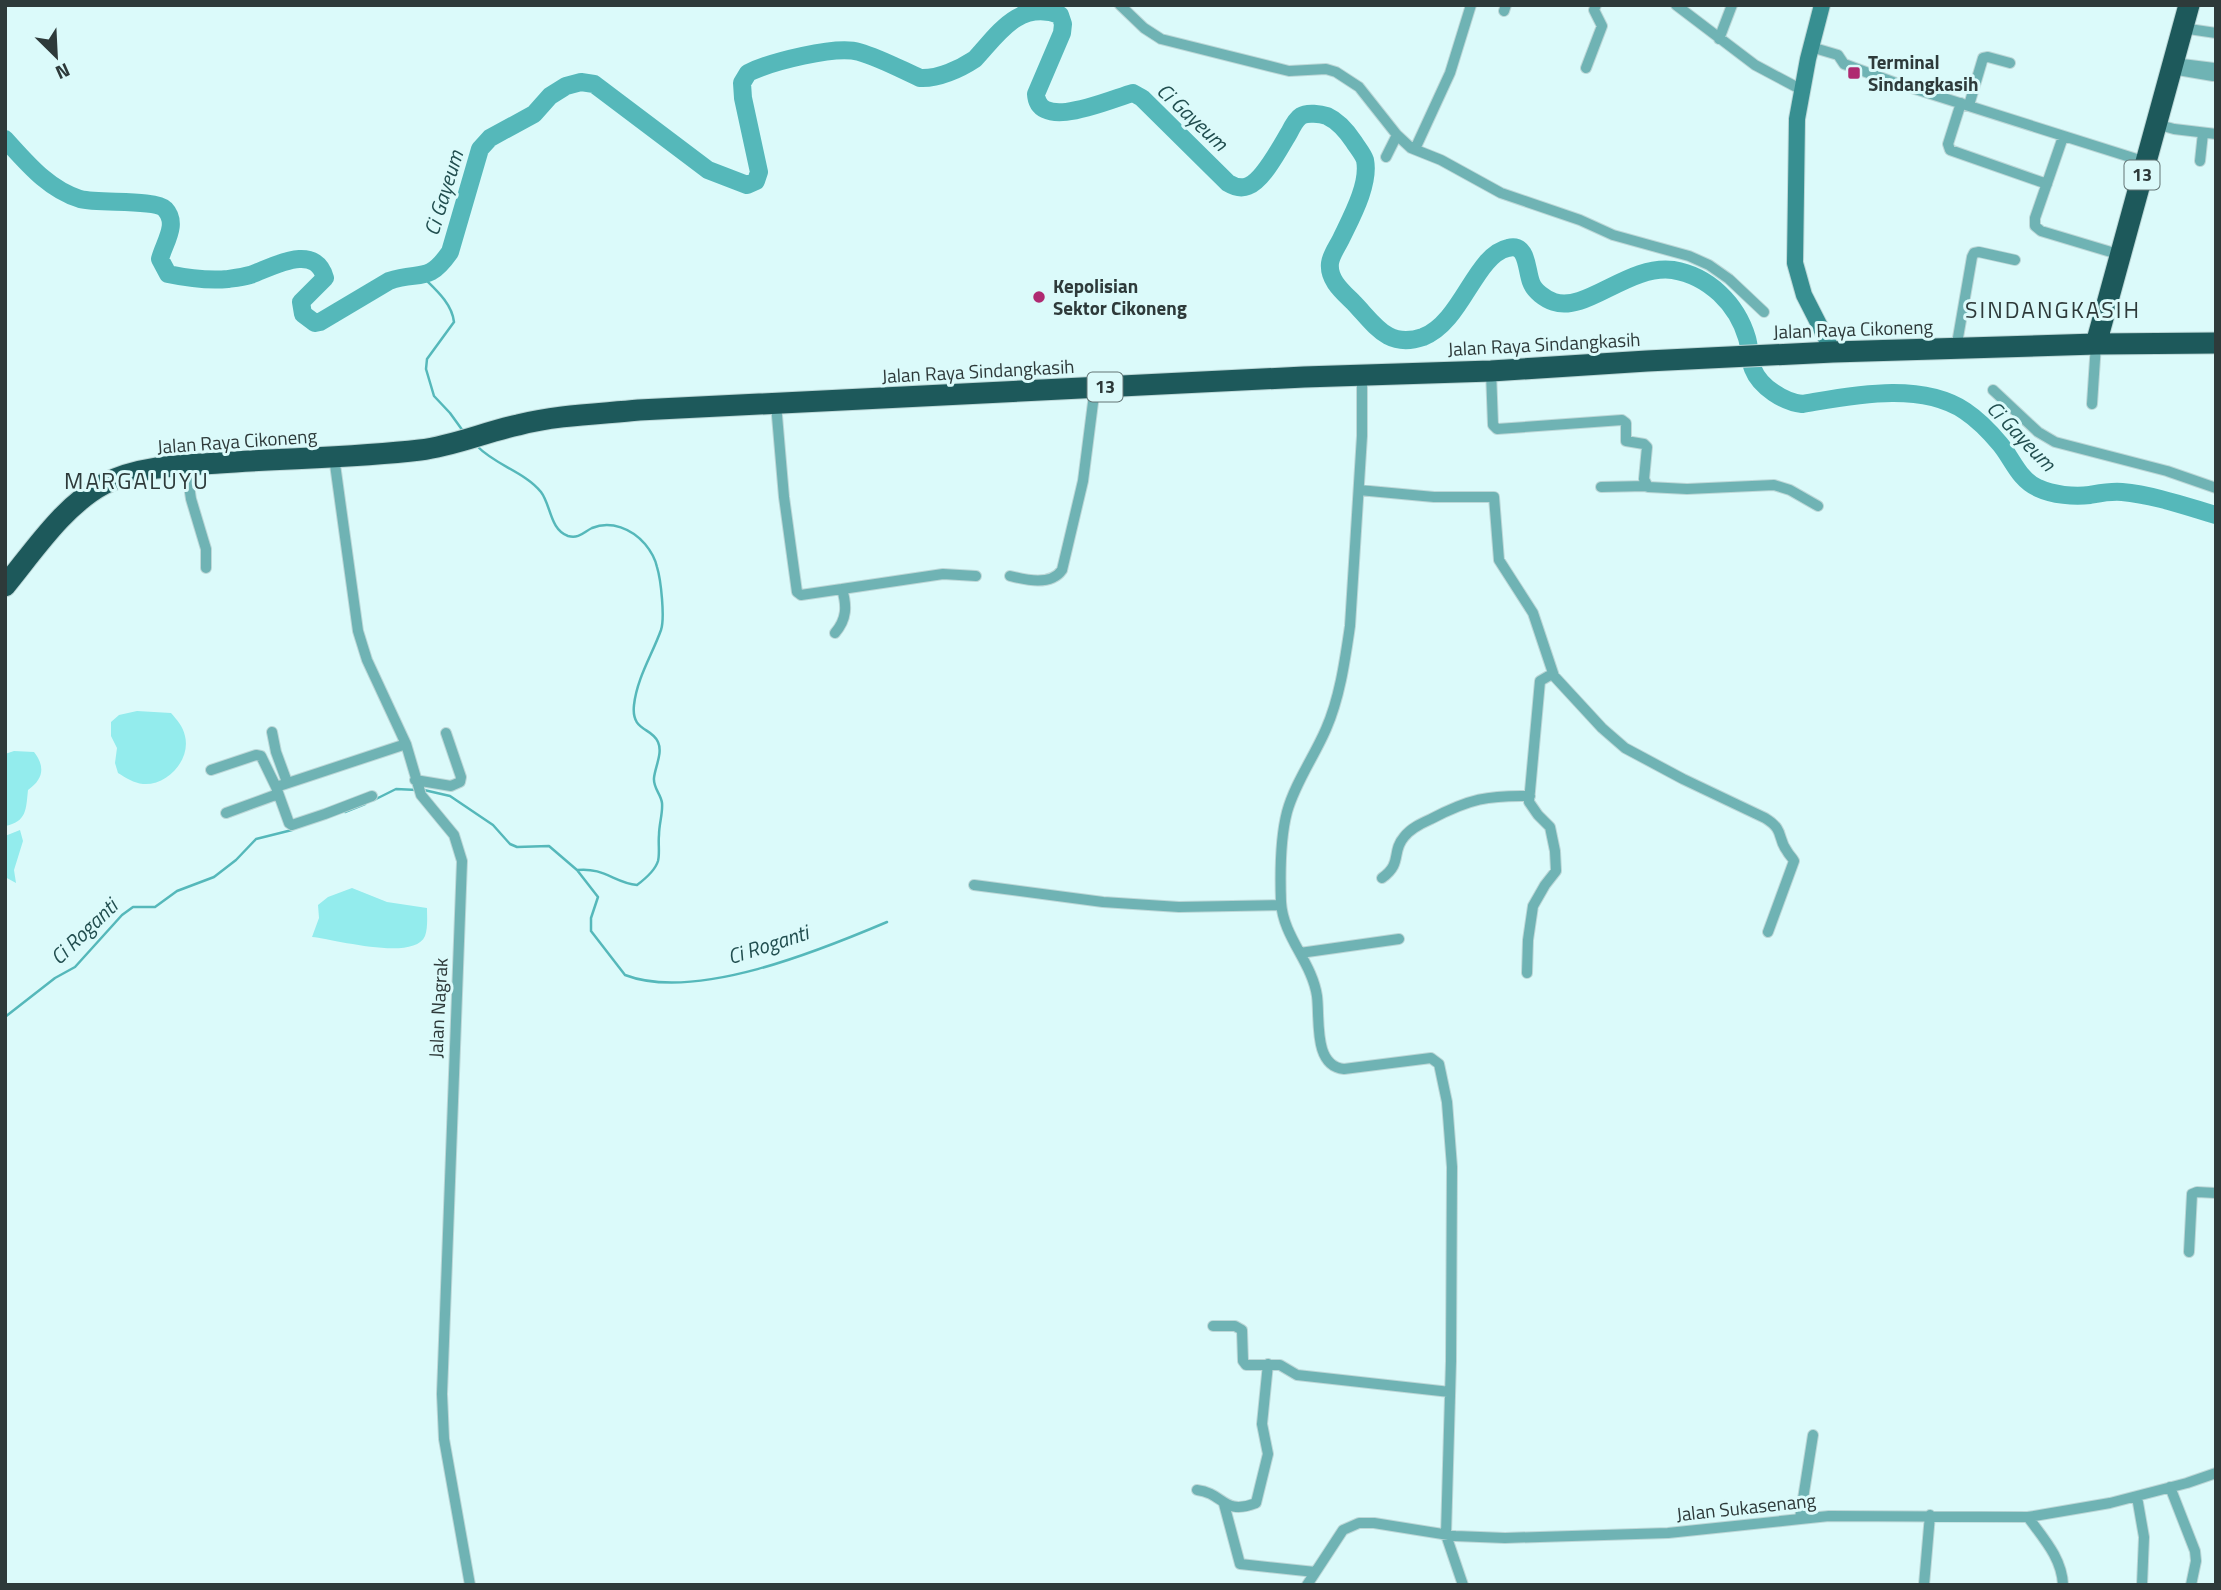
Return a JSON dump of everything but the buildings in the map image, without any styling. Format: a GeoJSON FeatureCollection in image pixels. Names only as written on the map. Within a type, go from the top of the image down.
{"type":"FeatureCollection","features":[{"type":"Feature","properties":{"kind":"highway","name":"13"},"geometry":{"type":"LineString","coordinates":[[2189,5],[2096,344],[2216,343]]}},
{"type":"Feature","properties":{"kind":"highway","name":"Jalan Raya Cikoneng"},"geometry":{"type":"LineString","coordinates":[[1737,357],[2096,344]]}},
{"type":"Feature","properties":{"kind":"highway","name":"Jalan Raya Sindangkasih"},"geometry":{"type":"LineString","coordinates":[[467,440],[517,425],[639,410],[1304,376],[1491,371],[1737,357]]}},
{"type":"Feature","properties":{"kind":"highway","name":"Jalan Raya Cikoneng"},"geometry":{"type":"LineString","coordinates":[[5,586],[68,511],[85,495],[130,474],[186,465],[421,450],[467,440]]}},
{"type":"Feature","properties":{"kind":"main road"},"geometry":{"type":"LineString","coordinates":[[1822,5],[1802,90],[1797,127],[1795,263],[1804,295],[1833,352]]}},
{"type":"Feature","properties":{"kind":"street"},"geometry":{"type":"LineString","coordinates":[[1120,5],[1160,39],[1289,71],[1326,69],[1336,72],[1362,90],[1407,145],[1441,160],[1501,193],[1580,220],[1613,235],[1699,261],[1729,279],[1764,312]]}},
{"type":"Feature","properties":{"kind":"street"},"geometry":{"type":"LineString","coordinates":[[1415,149],[1454,64],[1471,5]]}},
{"type":"Feature","properties":{"kind":"street"},"geometry":{"type":"LineString","coordinates":[[1586,68],[1602,26],[1594,10],[1596,5]]}},
{"type":"Feature","properties":{"kind":"street"},"geometry":{"type":"LineString","coordinates":[[1676,5],[1755,65],[1802,90]]}},
{"type":"Feature","properties":{"kind":"street"},"geometry":{"type":"LineString","coordinates":[[1719,39],[1732,5]]}},
{"type":"Feature","properties":{"kind":"street"},"geometry":{"type":"LineString","coordinates":[[2182,28],[2216,33]]}},
{"type":"Feature","properties":{"kind":"street"},"geometry":{"type":"LineString","coordinates":[[1811,47],[1838,55],[1844,64],[1893,82],[2146,162]]}},
{"type":"Feature","properties":{"kind":"street"},"geometry":{"type":"LineString","coordinates":[[2010,63],[1983,58],[1948,144],[1950,150],[2046,184]]}},
{"type":"Feature","properties":{"kind":"street"},"geometry":{"type":"LineString","coordinates":[[2173,66],[2214,68],[2216,72]]}},
{"type":"Feature","properties":{"kind":"street"},"geometry":{"type":"LineString","coordinates":[[2156,124],[2216,134]]}},
{"type":"Feature","properties":{"kind":"street"},"geometry":{"type":"LineString","coordinates":[[2200,161],[2203,133]]}},
{"type":"Feature","properties":{"kind":"street"},"geometry":{"type":"LineString","coordinates":[[1386,157],[1397,135]]}},
{"type":"Feature","properties":{"kind":"street"},"geometry":{"type":"LineString","coordinates":[[2063,137],[2035,218],[2035,226],[2121,255]]}},
{"type":"Feature","properties":{"kind":"street"},"geometry":{"type":"LineString","coordinates":[[1956,349],[1974,253],[2015,260]]}},
{"type":"Feature","properties":{"kind":"street"},"geometry":{"type":"LineString","coordinates":[[2092,404],[2096,344]]}},
{"type":"Feature","properties":{"kind":"street"},"geometry":{"type":"LineString","coordinates":[[1491,371],[1493,425],[1497,429],[1624,420],[1626,441],[1647,447],[1644,479],[1646,486]]}},
{"type":"Feature","properties":{"kind":"street"},"geometry":{"type":"LineString","coordinates":[[1363,376],[1359,490],[1347,652],[1327,728],[1288,809],[1281,905],[1288,932],[1315,985],[1323,1052],[1333,1066],[1344,1069],[1426,1058],[1435,1059],[1439,1064],[1447,1102],[1452,1167],[1446,1535],[1463,1585]]}},
{"type":"Feature","properties":{"kind":"street"},"geometry":{"type":"LineString","coordinates":[[1010,576],[1030,580],[1053,578],[1062,569],[1083,481],[1095,387]]}},
{"type":"Feature","properties":{"kind":"street"},"geometry":{"type":"LineString","coordinates":[[1993,390],[2038,432],[2055,442],[2167,471],[2216,488]]}},
{"type":"Feature","properties":{"kind":"street"},"geometry":{"type":"LineString","coordinates":[[776,404],[784,496],[797,592],[801,595],[943,574],[976,576]]}},
{"type":"Feature","properties":{"kind":"street","name":"Jalan Nagrak"},"geometry":{"type":"LineString","coordinates":[[334,457],[358,631],[367,660],[406,744],[422,797],[454,835],[461,861],[442,1394],[444,1439],[470,1585]]}},
{"type":"Feature","properties":{"kind":"street"},"geometry":{"type":"LineString","coordinates":[[186,465],[191,499],[206,549],[206,568]]}},
{"type":"Feature","properties":{"kind":"street"},"geometry":{"type":"LineString","coordinates":[[1601,487],[1687,489],[1774,485],[1790,490],[1818,506]]}},
{"type":"Feature","properties":{"kind":"street"},"geometry":{"type":"LineString","coordinates":[[1359,490],[1440,497],[1494,497],[1499,559],[1533,613],[1552,674],[1602,728],[1625,748],[1765,818],[1774,824],[1781,835],[1786,849],[1794,859],[1768,932]]}},
{"type":"Feature","properties":{"kind":"street"},"geometry":{"type":"LineString","coordinates":[[835,633],[846,612],[842,589]]}},
{"type":"Feature","properties":{"kind":"street"},"geometry":{"type":"LineString","coordinates":[[1527,973],[1528,940],[1534,906],[1556,871],[1550,827],[1530,805],[1540,681],[1552,674]]}},
{"type":"Feature","properties":{"kind":"street"},"geometry":{"type":"LineString","coordinates":[[272,732],[280,788],[289,823],[292,825],[372,796]]}},
{"type":"Feature","properties":{"kind":"street"},"geometry":{"type":"LineString","coordinates":[[415,780],[451,786],[460,782],[461,777],[446,733]]}},
{"type":"Feature","properties":{"kind":"street"},"geometry":{"type":"LineString","coordinates":[[226,813],[280,788],[406,744]]}},
{"type":"Feature","properties":{"kind":"street"},"geometry":{"type":"LineString","coordinates":[[264,758],[276,752]]}},
{"type":"Feature","properties":{"kind":"street"},"geometry":{"type":"LineString","coordinates":[[211,770],[256,755],[264,758],[280,788]]}},
{"type":"Feature","properties":{"kind":"street"},"geometry":{"type":"LineString","coordinates":[[1382,877],[1394,868],[1400,844],[1405,836],[1419,825],[1472,800],[1498,796],[1530,796]]}},
{"type":"Feature","properties":{"kind":"street"},"geometry":{"type":"LineString","coordinates":[[974,885],[1103,902],[1213,908],[1281,905]]}},
{"type":"Feature","properties":{"kind":"street"},"geometry":{"type":"LineString","coordinates":[[1300,953],[1399,939]]}},
{"type":"Feature","properties":{"kind":"street"},"geometry":{"type":"LineString","coordinates":[[2189,1252],[2192,1194],[2216,1193]]}},
{"type":"Feature","properties":{"kind":"street"},"geometry":{"type":"LineString","coordinates":[[1213,1326],[1240,1327],[1243,1331],[1244,1364],[1284,1366],[1297,1375],[1450,1392]]}},
{"type":"Feature","properties":{"kind":"street"},"geometry":{"type":"LineString","coordinates":[[1197,1490],[1207,1491],[1231,1507],[1252,1505],[1258,1499],[1268,1454],[1262,1424],[1268,1364]]}},
{"type":"Feature","properties":{"kind":"street"},"geometry":{"type":"LineString","coordinates":[[1800,1518],[1813,1435]]}},
{"type":"Feature","properties":{"kind":"street","name":"Jalan Sukasenang"},"geometry":{"type":"LineString","coordinates":[[1307,1585],[1343,1530],[1353,1524],[1374,1523],[1446,1535],[1505,1538],[1625,1536],[1840,1515],[2028,1517],[2137,1497],[2216,1473]]}},
{"type":"Feature","properties":{"kind":"street"},"geometry":{"type":"LineString","coordinates":[[2170,1487],[2195,1551],[2196,1561],[2191,1585]]}},
{"type":"Feature","properties":{"kind":"street"},"geometry":{"type":"LineString","coordinates":[[2137,1497],[2144,1537],[2142,1585]]}},
{"type":"Feature","properties":{"kind":"street"},"geometry":{"type":"LineString","coordinates":[[1224,1504],[1240,1564],[1315,1572]]}},
{"type":"Feature","properties":{"kind":"street"},"geometry":{"type":"LineString","coordinates":[[1924,1585],[1930,1516]]}},
{"type":"Feature","properties":{"kind":"street"},"geometry":{"type":"LineString","coordinates":[[2028,1517],[2056,1556],[2063,1585]]}},
{"type":"Feature","properties":{"kind":"shaded area"},"geometry":{"type":"Polygon","coordinates":[[[137,711],[171,713],[185,736],[186,745],[181,762],[161,781],[143,784],[118,773],[115,763],[117,748],[111,736],[111,722],[119,715],[137,711]]]}},
{"type":"Feature","properties":{"kind":"shaded area"},"geometry":{"type":"Polygon","coordinates":[[[14,751],[34,752],[40,762],[41,772],[40,777],[28,790],[24,814],[18,821],[5,826],[5,754],[14,751]]]}},
{"type":"Feature","properties":{"kind":"shaded area"},"geometry":{"type":"Polygon","coordinates":[[[20,830],[23,841],[14,870],[16,883],[5,877],[5,836],[20,830]]]}},
{"type":"Feature","properties":{"kind":"shaded area"},"geometry":{"type":"Polygon","coordinates":[[[352,888],[387,902],[427,908],[425,936],[418,944],[390,948],[312,937],[319,918],[318,905],[328,897],[352,888]]]}},
{"type":"Feature","properties":{"kind":"waterway","name":"Ci Gayeum"},"geometry":{"type":"LineString","coordinates":[[5,139],[39,174],[68,195],[89,200],[150,204],[165,209],[171,227],[160,259],[168,274],[198,279],[228,279],[250,275],[292,260],[312,261],[320,267],[325,278],[301,302],[303,314],[315,323],[389,281],[422,275],[435,269],[450,252],[480,149],[490,138],[534,114],[550,96],[566,86],[581,82],[594,84],[708,170],[747,185],[756,181],[759,172],[743,98],[742,83],[748,73],[803,56],[849,50],[875,57],[920,78],[934,77],[956,70],[975,59],[1002,30],[1021,15],[1046,12],[1060,15],[1063,24],[1062,33],[1036,94],[1040,105],[1049,111],[1078,110],[1133,93],[1142,98],[1232,185],[1245,187],[1254,183],[1301,116],[1324,115],[1339,124],[1363,155],[1366,169],[1359,201],[1331,260],[1331,275],[1341,290],[1369,319],[1391,337],[1411,340],[1436,329],[1448,318],[1486,263],[1496,253],[1508,248],[1515,247],[1523,253],[1532,285],[1540,294],[1554,302],[1566,304],[1580,301],[1640,274],[1673,270],[1686,273],[1710,285],[1729,303],[1748,342],[1756,376],[1773,393],[1788,400],[1802,404],[1885,393],[1927,396],[1947,402],[1974,418],[2000,444],[2026,480],[2038,488],[2070,496],[2134,493],[2216,515]]}},
{"type":"Feature","properties":{"kind":"waterway"},"geometry":{"type":"LineString","coordinates":[[422,276],[437,291],[453,315],[454,322],[427,359],[426,369],[434,396],[463,431]]}},
{"type":"Feature","properties":{"kind":"waterway"},"geometry":{"type":"LineString","coordinates":[[477,446],[541,492],[554,523],[562,533],[575,537],[599,526],[621,527],[645,544],[654,557],[658,573],[663,617],[661,630],[638,685],[634,705],[634,714],[639,725],[655,737],[659,746],[654,778],[662,803],[657,865],[637,885],[595,871],[577,870]]}},
{"type":"Feature","properties":{"kind":"waterway","name":"Ci Roganti"},"geometry":{"type":"LineString","coordinates":[[374,800],[396,789],[417,790]]}},
{"type":"Feature","properties":{"kind":"waterway","name":"Ci Roganti"},"geometry":{"type":"LineString","coordinates":[[424,790],[450,796],[493,825],[510,844],[517,847],[549,846],[577,870],[598,897],[591,918],[591,931],[625,975],[654,982],[686,982],[721,977],[794,958],[887,922]]}},
{"type":"Feature","properties":{"kind":"waterway","name":"Ci Roganti"},"geometry":{"type":"LineString","coordinates":[[345,812],[365,804]]}},
{"type":"Feature","properties":{"kind":"waterway","name":"Ci Roganti"},"geometry":{"type":"LineString","coordinates":[[5,1017],[55,978],[75,967],[122,915],[133,907],[155,907],[177,891],[214,877],[236,860],[256,839],[292,830]]}},
{"type":"Feature","properties":{"kind":"place","name":"Terminal Sindangkasih"},"geometry":{"type":"Point","coordinates":[1854,73]}},
{"type":"Feature","properties":{"kind":"place","name":"Kepolisian Sektor Cikoneng"},"geometry":{"type":"Point","coordinates":[1039,297]}},
{"type":"Feature","properties":{"kind":"district","name":"SINDANGKASIH"},"geometry":{"type":"Point","coordinates":[2053,310]}},
{"type":"Feature","properties":{"kind":"district","name":"MARGALUYU"},"geometry":{"type":"Point","coordinates":[137,481]}}]}
